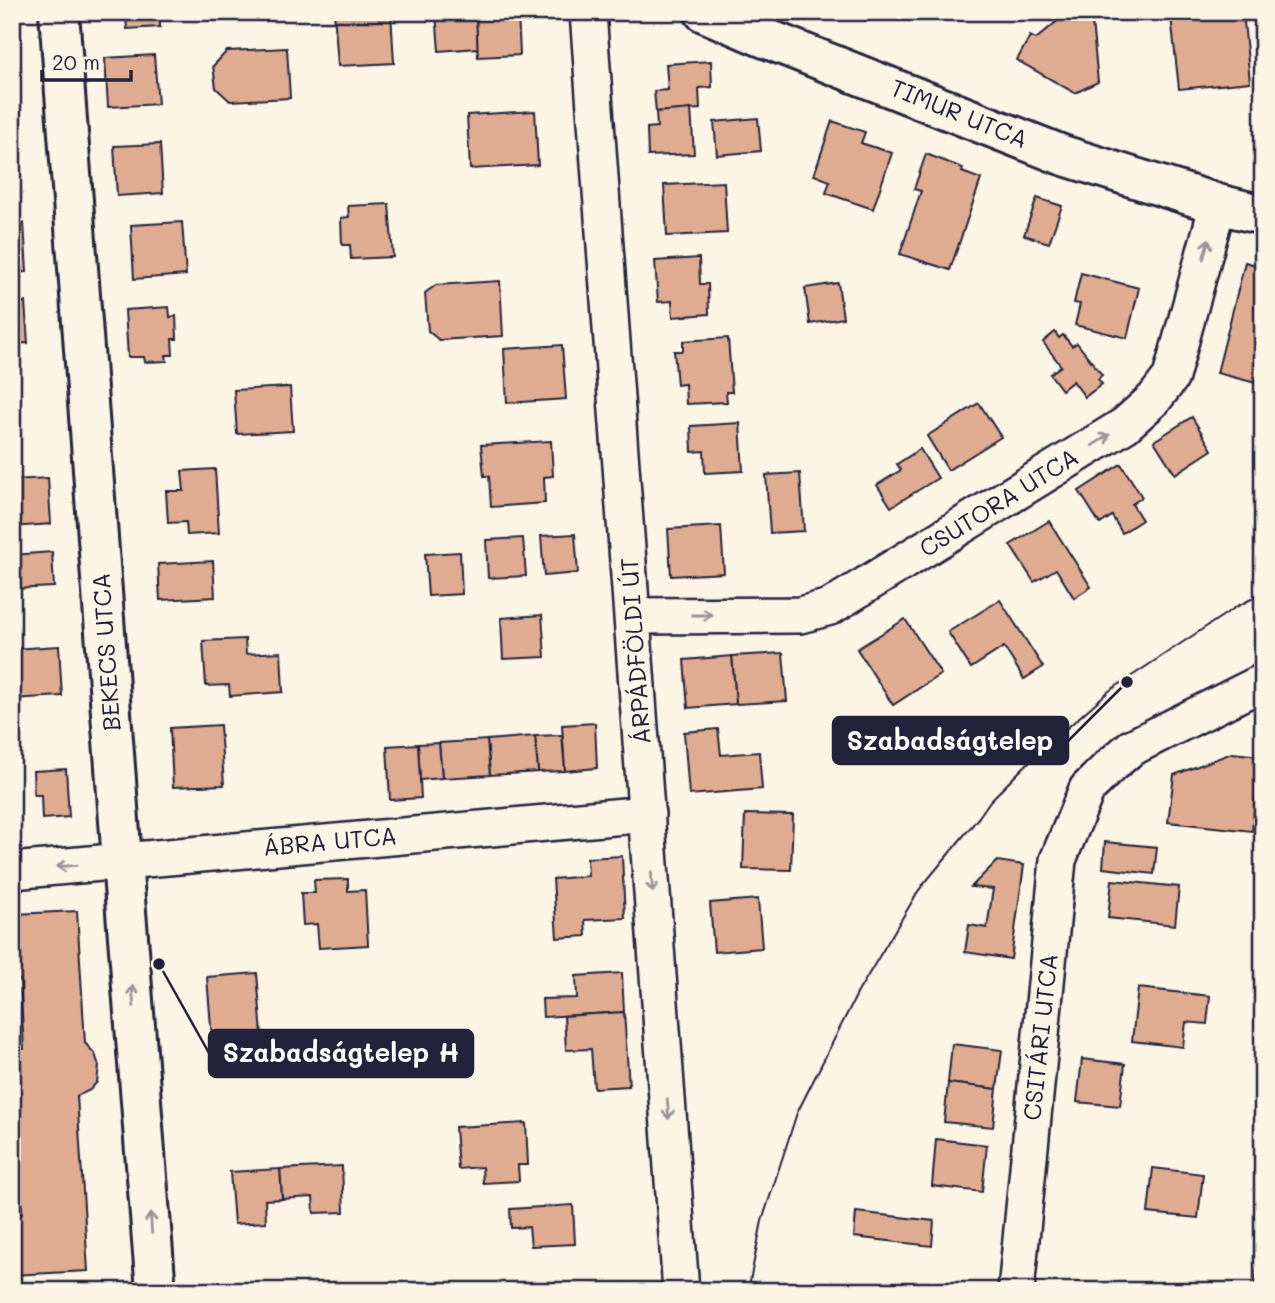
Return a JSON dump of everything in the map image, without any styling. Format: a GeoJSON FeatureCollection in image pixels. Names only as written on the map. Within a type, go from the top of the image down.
{"type":"FeatureCollection","features":[{"type":"Feature","properties":{"kind":"street","name":"BEKECS UTCA"},"geometry":{"type":"LineString","coordinates":[[59,12],[156,1291]]}},
{"type":"Feature","properties":{"kind":"street","name":"ÁRPÁDFÖLDI ÚT"},"geometry":{"type":"LineString","coordinates":[[588,12],[681,1291]]}},
{"type":"Feature","properties":{"kind":"street","name":"TIMUR UTCA"},"geometry":{"type":"LineString","coordinates":[[704,12],[1062,155],[1218,204],[1263,215]]}},
{"type":"Feature","properties":{"kind":"street","name":"CSUTORA UTCA"},"geometry":{"type":"LineString","coordinates":[[634,616],[800,615],[830,607],[1125,425],[1154,399],[1171,377],[1218,204]]}},
{"type":"Feature","properties":{"kind":"street","name":"CSITÁRI UTCA"},"geometry":{"type":"LineString","coordinates":[[1016,1291],[1058,860],[1087,789],[1110,766],[1131,748],[1263,682]]}},
{"type":"Feature","properties":{"kind":"street","name":"ÁBRA UTCA"},"geometry":{"type":"LineString","coordinates":[[12,871],[647,814]]}},
{"type":"Feature","properties":{"kind":"building"},"geometry":{"type":"Polygon","coordinates":[[[113,12],[172,14],[160,15],[160,27],[127,29],[126,17],[114,18],[113,12]]]}},
{"type":"Feature","properties":{"kind":"building"},"geometry":{"type":"Polygon","coordinates":[[[334,12],[391,12],[394,63],[338,66],[334,12]]]}},
{"type":"Feature","properties":{"kind":"building"},"geometry":{"type":"Polygon","coordinates":[[[436,12],[476,12],[478,48],[439,51],[436,12]]]}},
{"type":"Feature","properties":{"kind":"building"},"geometry":{"type":"Polygon","coordinates":[[[476,12],[518,12],[520,55],[478,57],[476,12]]]}},
{"type":"Feature","properties":{"kind":"building"},"geometry":{"type":"Polygon","coordinates":[[[1062,12],[1091,12],[1098,82],[1075,93],[1017,60],[1030,36],[1036,39],[1062,17],[1062,12]]]}},
{"type":"Feature","properties":{"kind":"building"},"geometry":{"type":"Polygon","coordinates":[[[1204,12],[1243,12],[1250,82],[1179,89],[1171,16],[1204,12]]]}},
{"type":"Feature","properties":{"kind":"building"},"geometry":{"type":"Polygon","coordinates":[[[287,48],[290,98],[230,101],[216,88],[213,66],[227,51],[287,48]]]}},
{"type":"Feature","properties":{"kind":"building"},"geometry":{"type":"Polygon","coordinates":[[[154,55],[158,104],[108,107],[105,58],[154,55]]]}},
{"type":"Feature","properties":{"kind":"building"},"geometry":{"type":"Polygon","coordinates":[[[711,61],[712,87],[699,88],[700,109],[656,112],[654,91],[668,90],[666,64],[711,61]]]}},
{"type":"Feature","properties":{"kind":"building"},"geometry":{"type":"Polygon","coordinates":[[[691,109],[694,154],[648,156],[647,128],[657,127],[656,112],[691,109]]]}},
{"type":"Feature","properties":{"kind":"building"},"geometry":{"type":"Polygon","coordinates":[[[535,111],[538,165],[470,169],[467,115],[535,111]]]}},
{"type":"Feature","properties":{"kind":"building"},"geometry":{"type":"Polygon","coordinates":[[[758,118],[761,151],[717,155],[714,122],[758,118]]]}},
{"type":"Feature","properties":{"kind":"building"},"geometry":{"type":"Polygon","coordinates":[[[832,121],[865,132],[861,143],[892,153],[873,209],[826,193],[830,181],[814,175],[832,121]]]}},
{"type":"Feature","properties":{"kind":"building"},"geometry":{"type":"Polygon","coordinates":[[[12,141],[15,141],[18,193],[12,194],[12,141]]]}},
{"type":"Feature","properties":{"kind":"building"},"geometry":{"type":"Polygon","coordinates":[[[160,144],[163,193],[117,196],[114,146],[160,144]]]}},
{"type":"Feature","properties":{"kind":"building"},"geometry":{"type":"Polygon","coordinates":[[[926,154],[963,168],[962,172],[981,179],[950,270],[900,254],[921,191],[914,189],[926,154]]]}},
{"type":"Feature","properties":{"kind":"building"},"geometry":{"type":"Polygon","coordinates":[[[724,182],[727,233],[667,236],[664,185],[724,182]]]}},
{"type":"Feature","properties":{"kind":"building"},"geometry":{"type":"Polygon","coordinates":[[[1037,198],[1062,206],[1049,243],[1024,235],[1037,198]]]}},
{"type":"Feature","properties":{"kind":"building"},"geometry":{"type":"Polygon","coordinates":[[[389,204],[393,257],[351,259],[350,245],[342,245],[341,218],[349,217],[348,206],[389,204]]]}},
{"type":"Feature","properties":{"kind":"building"},"geometry":{"type":"Polygon","coordinates":[[[182,222],[186,275],[134,279],[131,225],[182,222]]]}},
{"type":"Feature","properties":{"kind":"building"},"geometry":{"type":"Polygon","coordinates":[[[24,223],[27,272],[12,273],[12,224],[24,223]]]}},
{"type":"Feature","properties":{"kind":"building"},"geometry":{"type":"Polygon","coordinates":[[[699,258],[700,284],[708,284],[709,314],[673,317],[672,301],[658,302],[655,261],[699,258]]]}},
{"type":"Feature","properties":{"kind":"building"},"geometry":{"type":"Polygon","coordinates":[[[1245,262],[1263,267],[1263,358],[1256,383],[1217,373],[1245,262]]]}},
{"type":"Feature","properties":{"kind":"building"},"geometry":{"type":"Polygon","coordinates":[[[1081,273],[1139,288],[1127,338],[1075,325],[1080,304],[1074,303],[1081,273]]]}},
{"type":"Feature","properties":{"kind":"building"},"geometry":{"type":"Polygon","coordinates":[[[500,281],[503,336],[439,340],[428,331],[425,293],[436,285],[500,281]]]}},
{"type":"Feature","properties":{"kind":"building"},"geometry":{"type":"Polygon","coordinates":[[[838,283],[843,318],[810,324],[805,288],[838,283]]]}},
{"type":"Feature","properties":{"kind":"building"},"geometry":{"type":"Polygon","coordinates":[[[25,302],[28,343],[12,344],[12,303],[25,302]]]}},
{"type":"Feature","properties":{"kind":"building"},"geometry":{"type":"Polygon","coordinates":[[[169,307],[170,317],[176,316],[177,339],[172,339],[173,355],[166,355],[167,361],[145,362],[144,357],[128,357],[125,310],[169,307]]]}},
{"type":"Feature","properties":{"kind":"building"},"geometry":{"type":"Polygon","coordinates":[[[1055,332],[1059,338],[1063,335],[1072,346],[1077,343],[1102,375],[1098,379],[1102,384],[1085,397],[1073,381],[1062,390],[1050,374],[1061,366],[1043,342],[1055,332]]]}},
{"type":"Feature","properties":{"kind":"building"},"geometry":{"type":"Polygon","coordinates":[[[728,338],[732,392],[726,392],[727,402],[686,404],[685,384],[677,385],[674,351],[683,351],[683,341],[728,338]]]}},
{"type":"Feature","properties":{"kind":"building"},"geometry":{"type":"Polygon","coordinates":[[[562,345],[566,399],[507,403],[504,349],[562,345]]]}},
{"type":"Feature","properties":{"kind":"building"},"geometry":{"type":"Polygon","coordinates":[[[290,387],[293,431],[237,434],[234,390],[290,387]]]}},
{"type":"Feature","properties":{"kind":"building"},"geometry":{"type":"Polygon","coordinates":[[[12,390],[17,390],[19,435],[12,435],[12,390]]]}},
{"type":"Feature","properties":{"kind":"building"},"geometry":{"type":"Polygon","coordinates":[[[979,403],[1001,437],[948,470],[927,436],[979,403]]]}},
{"type":"Feature","properties":{"kind":"building"},"geometry":{"type":"Polygon","coordinates":[[[1192,417],[1212,450],[1175,474],[1154,441],[1192,417]]]}},
{"type":"Feature","properties":{"kind":"building"},"geometry":{"type":"Polygon","coordinates":[[[740,423],[743,471],[705,473],[704,451],[692,452],[691,426],[740,423]]]}},
{"type":"Feature","properties":{"kind":"building"},"geometry":{"type":"Polygon","coordinates":[[[551,441],[553,476],[544,477],[545,503],[491,507],[489,476],[484,476],[481,445],[551,441]]]}},
{"type":"Feature","properties":{"kind":"building"},"geometry":{"type":"Polygon","coordinates":[[[920,449],[938,478],[891,507],[877,485],[901,470],[897,464],[920,449]]]}},
{"type":"Feature","properties":{"kind":"building"},"geometry":{"type":"Polygon","coordinates":[[[1121,464],[1142,497],[1132,504],[1142,520],[1122,533],[1112,516],[1100,524],[1079,491],[1121,464]]]}},
{"type":"Feature","properties":{"kind":"building"},"geometry":{"type":"Polygon","coordinates":[[[215,469],[219,533],[187,535],[186,522],[168,523],[166,491],[184,491],[182,471],[215,469]]]}},
{"type":"Feature","properties":{"kind":"building"},"geometry":{"type":"Polygon","coordinates":[[[800,473],[804,531],[770,533],[766,475],[800,473]]]}},
{"type":"Feature","properties":{"kind":"building"},"geometry":{"type":"Polygon","coordinates":[[[48,478],[51,524],[12,527],[12,480],[48,478]]]}},
{"type":"Feature","properties":{"kind":"building"},"geometry":{"type":"Polygon","coordinates":[[[1049,521],[1091,587],[1074,598],[1056,569],[1034,582],[1010,545],[1049,521]]]}},
{"type":"Feature","properties":{"kind":"building"},"geometry":{"type":"Polygon","coordinates":[[[721,526],[724,573],[671,576],[668,529],[721,526]]]}},
{"type":"Feature","properties":{"kind":"building"},"geometry":{"type":"Polygon","coordinates":[[[575,534],[578,573],[544,576],[541,536],[575,534]]]}},
{"type":"Feature","properties":{"kind":"building"},"geometry":{"type":"Polygon","coordinates":[[[523,538],[526,576],[488,578],[486,540],[523,538]]]}},
{"type":"Feature","properties":{"kind":"building"},"geometry":{"type":"Polygon","coordinates":[[[52,552],[54,587],[12,589],[12,555],[52,552]]]}},
{"type":"Feature","properties":{"kind":"building"},"geometry":{"type":"Polygon","coordinates":[[[460,552],[462,594],[428,596],[425,554],[460,552]]]}},
{"type":"Feature","properties":{"kind":"building"},"geometry":{"type":"Polygon","coordinates":[[[213,561],[215,597],[160,600],[158,564],[213,561]]]}},
{"type":"Feature","properties":{"kind":"building"},"geometry":{"type":"Polygon","coordinates":[[[1000,600],[1043,667],[1024,679],[1004,647],[971,668],[948,632],[1000,600]]]}},
{"type":"Feature","properties":{"kind":"building"},"geometry":{"type":"Polygon","coordinates":[[[542,615],[545,657],[503,659],[501,618],[542,615]]]}},
{"type":"Feature","properties":{"kind":"building"},"geometry":{"type":"Polygon","coordinates":[[[905,619],[941,674],[893,705],[857,649],[905,619]]]}},
{"type":"Feature","properties":{"kind":"building"},"geometry":{"type":"Polygon","coordinates":[[[245,639],[246,654],[281,652],[283,692],[230,696],[229,685],[206,686],[203,641],[245,639]]]}},
{"type":"Feature","properties":{"kind":"building"},"geometry":{"type":"Polygon","coordinates":[[[59,646],[62,696],[12,699],[12,649],[59,646]]]}},
{"type":"Feature","properties":{"kind":"building"},"geometry":{"type":"Polygon","coordinates":[[[783,653],[787,701],[736,704],[732,656],[783,653]]]}},
{"type":"Feature","properties":{"kind":"building"},"geometry":{"type":"Polygon","coordinates":[[[732,656],[736,704],[688,708],[684,660],[732,656]]]}},
{"type":"Feature","properties":{"kind":"building"},"geometry":{"type":"Polygon","coordinates":[[[595,723],[597,768],[565,771],[562,725],[595,723]]]}},
{"type":"Feature","properties":{"kind":"building"},"geometry":{"type":"Polygon","coordinates":[[[220,725],[224,785],[173,787],[170,728],[220,725]]]}},
{"type":"Feature","properties":{"kind":"building"},"geometry":{"type":"Polygon","coordinates":[[[718,729],[721,755],[759,752],[762,789],[689,795],[684,732],[718,729]]]}},
{"type":"Feature","properties":{"kind":"building"},"geometry":{"type":"Polygon","coordinates":[[[562,735],[565,771],[538,772],[535,736],[562,735]]]}},
{"type":"Feature","properties":{"kind":"building"},"geometry":{"type":"Polygon","coordinates":[[[535,736],[538,772],[490,775],[487,740],[535,736]]]}},
{"type":"Feature","properties":{"kind":"building"},"geometry":{"type":"Polygon","coordinates":[[[487,740],[490,775],[442,778],[439,743],[487,740]]]}},
{"type":"Feature","properties":{"kind":"building"},"geometry":{"type":"Polygon","coordinates":[[[439,743],[442,778],[420,780],[418,744],[439,743]]]}},
{"type":"Feature","properties":{"kind":"building"},"geometry":{"type":"Polygon","coordinates":[[[418,744],[421,798],[390,800],[387,746],[418,744]]]}},
{"type":"Feature","properties":{"kind":"building"},"geometry":{"type":"Polygon","coordinates":[[[1232,753],[1260,756],[1252,831],[1168,822],[1174,775],[1232,753]]]}},
{"type":"Feature","properties":{"kind":"building"},"geometry":{"type":"Polygon","coordinates":[[[66,769],[69,817],[42,819],[41,795],[34,795],[33,771],[66,769]]]}},
{"type":"Feature","properties":{"kind":"building"},"geometry":{"type":"Polygon","coordinates":[[[745,814],[793,815],[791,870],[743,869],[745,814]]]}},
{"type":"Feature","properties":{"kind":"building"},"geometry":{"type":"Polygon","coordinates":[[[1105,842],[1157,847],[1154,874],[1103,868],[1105,842]]]}},
{"type":"Feature","properties":{"kind":"building"},"geometry":{"type":"Polygon","coordinates":[[[622,856],[625,918],[585,920],[586,936],[557,938],[553,879],[588,876],[587,858],[622,856]]]}},
{"type":"Feature","properties":{"kind":"building"},"geometry":{"type":"Polygon","coordinates":[[[997,861],[1024,865],[1011,959],[965,952],[969,925],[987,928],[993,889],[971,887],[997,861]]]}},
{"type":"Feature","properties":{"kind":"building"},"geometry":{"type":"Polygon","coordinates":[[[348,879],[348,891],[365,890],[368,945],[319,948],[317,924],[303,925],[301,893],[315,893],[314,880],[348,879]]]}},
{"type":"Feature","properties":{"kind":"building"},"geometry":{"type":"Polygon","coordinates":[[[1112,880],[1179,887],[1175,925],[1108,918],[1112,880]]]}},
{"type":"Feature","properties":{"kind":"building"},"geometry":{"type":"Polygon","coordinates":[[[758,899],[762,948],[714,952],[710,903],[758,899]]]}},
{"type":"Feature","properties":{"kind":"building"},"geometry":{"type":"Polygon","coordinates":[[[77,911],[85,1043],[95,1054],[99,1066],[97,1082],[90,1090],[77,1096],[88,1271],[12,1275],[12,1215],[22,1214],[12,1049],[24,1049],[20,980],[12,980],[12,944],[16,943],[15,914],[77,911]]]}},
{"type":"Feature","properties":{"kind":"building"},"geometry":{"type":"Polygon","coordinates":[[[257,973],[264,1060],[214,1064],[207,977],[257,973]]]}},
{"type":"Feature","properties":{"kind":"building"},"geometry":{"type":"Polygon","coordinates":[[[622,973],[624,1012],[543,1017],[542,999],[577,998],[576,976],[622,973]]]}},
{"type":"Feature","properties":{"kind":"building"},"geometry":{"type":"Polygon","coordinates":[[[1138,988],[1210,996],[1207,1024],[1186,1022],[1183,1047],[1132,1041],[1138,988]]]}},
{"type":"Feature","properties":{"kind":"building"},"geometry":{"type":"Polygon","coordinates":[[[624,1012],[629,1086],[594,1088],[591,1049],[566,1050],[564,1016],[624,1012]]]}},
{"type":"Feature","properties":{"kind":"building"},"geometry":{"type":"Polygon","coordinates":[[[952,1044],[1002,1050],[997,1089],[948,1083],[952,1044]]]}},
{"type":"Feature","properties":{"kind":"building"},"geometry":{"type":"Polygon","coordinates":[[[1082,1059],[1125,1064],[1120,1106],[1077,1102],[1082,1059]]]}},
{"type":"Feature","properties":{"kind":"building"},"geometry":{"type":"Polygon","coordinates":[[[948,1083],[997,1089],[993,1127],[944,1122],[948,1083]]]}},
{"type":"Feature","properties":{"kind":"building"},"geometry":{"type":"Polygon","coordinates":[[[526,1123],[528,1165],[518,1165],[519,1181],[483,1183],[482,1167],[458,1169],[455,1127],[526,1123]]]}},
{"type":"Feature","properties":{"kind":"building"},"geometry":{"type":"Polygon","coordinates":[[[936,1139],[987,1145],[982,1192],[932,1186],[936,1139]]]}},
{"type":"Feature","properties":{"kind":"building"},"geometry":{"type":"Polygon","coordinates":[[[342,1166],[344,1212],[314,1213],[313,1197],[282,1199],[280,1169],[342,1166]]]}},
{"type":"Feature","properties":{"kind":"building"},"geometry":{"type":"Polygon","coordinates":[[[1153,1168],[1203,1174],[1198,1218],[1148,1213],[1153,1168]]]}},
{"type":"Feature","properties":{"kind":"building"},"geometry":{"type":"Polygon","coordinates":[[[280,1169],[282,1199],[265,1200],[266,1222],[234,1224],[230,1172],[280,1169]]]}},
{"type":"Feature","properties":{"kind":"building"},"geometry":{"type":"Polygon","coordinates":[[[573,1205],[575,1244],[531,1246],[529,1227],[511,1228],[510,1209],[573,1205]]]}},
{"type":"Feature","properties":{"kind":"building"},"geometry":{"type":"Polygon","coordinates":[[[856,1212],[934,1221],[932,1246],[854,1237],[856,1212]]]}},
{"type":"Feature","properties":{"kind":"building"},"geometry":{"type":"Polygon","coordinates":[[[1257,1265],[1263,1266],[1263,1291],[1255,1291],[1257,1265]]]}},
{"type":"Feature","properties":{"kind":"building"},"geometry":{"type":"Polygon","coordinates":[[[631,1284],[632,1291],[587,1291],[587,1286],[631,1284]]]}},
{"type":"Feature","properties":{"kind":"tram line"},"geometry":{"type":"LineString","coordinates":[[748,1291],[762,1221],[797,1113],[858,992],[919,890],[990,801],[1033,758],[1109,691],[1236,607],[1263,593]]}},
{"type":"Feature","properties":{"kind":"place","name":"Szabadságtelep"},"geometry":{"type":"Point","coordinates":[1127,682]}},
{"type":"Feature","properties":{"kind":"place","name":"Szabadságtelep H"},"geometry":{"type":"Point","coordinates":[159,964]}}]}
